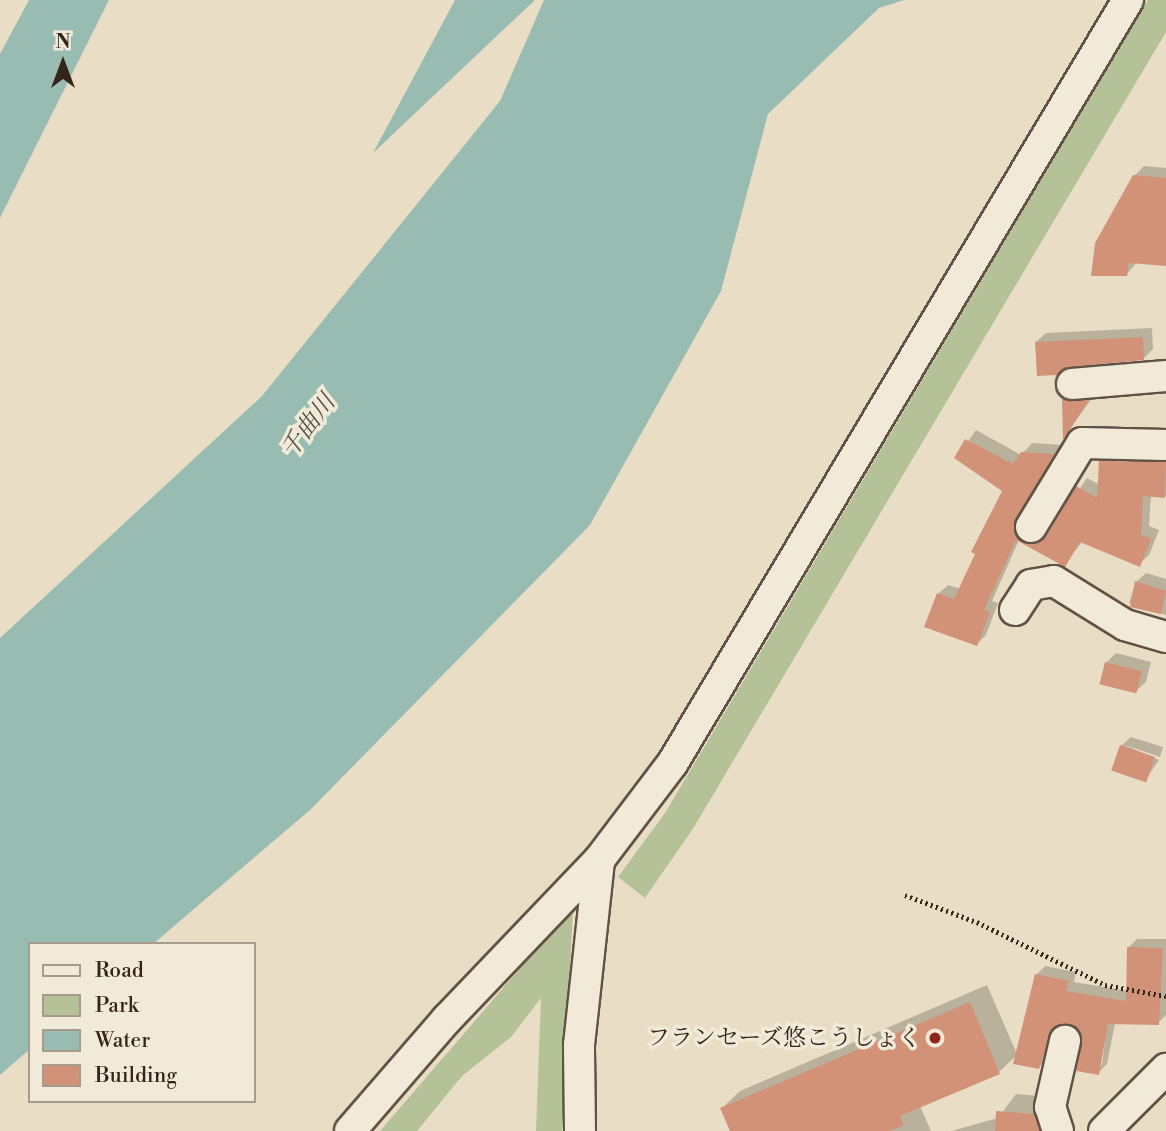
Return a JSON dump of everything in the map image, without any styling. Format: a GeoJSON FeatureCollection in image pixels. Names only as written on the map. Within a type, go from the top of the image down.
{"type":"FeatureCollection","features":[{"type":"Feature","properties":{"kind":"street"},"geometry":{"type":"LineString","coordinates":[[350,1131],[447,1019],[599,860],[672,764],[1128,0]]}},
{"type":"Feature","properties":{"kind":"street"},"geometry":{"type":"LineString","coordinates":[[1072,384],[1166,376]]}},
{"type":"Feature","properties":{"kind":"street"},"geometry":{"type":"LineString","coordinates":[[1031,527],[1082,443],[1166,444]]}},
{"type":"Feature","properties":{"kind":"street"},"geometry":{"type":"LineString","coordinates":[[1015,610],[1031,585],[1054,581],[1125,625],[1166,637]]}},
{"type":"Feature","properties":{"kind":"street"},"geometry":{"type":"LineString","coordinates":[[580,1131],[579,1045],[599,860]]}},
{"type":"Feature","properties":{"kind":"street"},"geometry":{"type":"LineString","coordinates":[[1058,1131],[1050,1107],[1065,1041]]}},
{"type":"Feature","properties":{"kind":"street"},"geometry":{"type":"LineString","coordinates":[[1104,1131],[1166,1069]]}},
{"type":"Feature","properties":{"kind":"path"},"geometry":{"type":"LineString","coordinates":[[905,895],[977,922],[1105,985],[1166,996]]}},
{"type":"Feature","properties":{"kind":"green space"},"geometry":{"type":"Polygon","coordinates":[[[1148,0],[1166,0],[1166,32],[694,827],[645,898],[618,877],[665,813],[1148,0]]]}},
{"type":"Feature","properties":{"kind":"green space"},"geometry":{"type":"Polygon","coordinates":[[[573,907],[562,1131],[536,1131],[541,998],[511,1037],[462,1076],[417,1131],[380,1131],[573,907]]]}},
{"type":"Feature","properties":{"kind":"water"},"geometry":{"type":"Polygon","coordinates":[[[29,0],[109,0],[0,218],[0,54],[29,0]]]}},
{"type":"Feature","properties":{"kind":"water"},"geometry":{"type":"Polygon","coordinates":[[[455,0],[535,0],[373,153],[455,0]]]}},
{"type":"Feature","properties":{"kind":"water","name":"千曲川"},"geometry":{"type":"Polygon","coordinates":[[[544,0],[904,0],[879,8],[768,114],[721,291],[590,525],[310,810],[155,942],[28,942],[28,1051],[0,1075],[0,638],[262,396],[500,101],[544,0]]]}},
{"type":"Feature","properties":{"kind":"building"},"geometry":{"type":"Polygon","coordinates":[[[1133,175],[1166,178],[1166,266],[1129,263],[1127,276],[1091,276],[1095,243],[1133,175]]]}},
{"type":"Feature","properties":{"kind":"building"},"geometry":{"type":"Polygon","coordinates":[[[1143,337],[1144,360],[1071,367],[1057,375],[1037,376],[1035,342],[1143,337]]]}},
{"type":"Feature","properties":{"kind":"building"},"geometry":{"type":"Polygon","coordinates":[[[1062,398],[1089,400],[1063,440],[1062,398]]]}},
{"type":"Feature","properties":{"kind":"building"},"geometry":{"type":"Polygon","coordinates":[[[965,439],[1013,464],[1021,452],[1055,454],[1014,526],[1016,536],[1030,544],[1046,537],[1076,486],[1097,498],[1099,461],[1166,462],[1165,498],[1143,496],[1141,535],[1151,539],[1140,567],[1080,542],[1065,567],[1016,540],[984,610],[990,612],[977,646],[924,627],[937,593],[954,599],[975,554],[971,552],[1002,491],[954,458],[965,439]]]}},
{"type":"Feature","properties":{"kind":"building"},"geometry":{"type":"Polygon","coordinates":[[[1135,581],[1166,591],[1161,614],[1130,607],[1135,581]]]}},
{"type":"Feature","properties":{"kind":"building"},"geometry":{"type":"Polygon","coordinates":[[[1105,662],[1142,671],[1136,694],[1099,684],[1105,662]]]}},
{"type":"Feature","properties":{"kind":"building"},"geometry":{"type":"Polygon","coordinates":[[[1120,745],[1155,757],[1146,783],[1111,771],[1120,745]]]}},
{"type":"Feature","properties":{"kind":"building"},"geometry":{"type":"Polygon","coordinates":[[[1127,947],[1163,948],[1159,1025],[1108,1024],[1099,1075],[1076,1071],[1082,1037],[1068,1024],[1052,1030],[1039,1069],[1013,1064],[1035,974],[1069,981],[1066,991],[1126,1001],[1127,947]]]}},
{"type":"Feature","properties":{"kind":"building","name":"フランセーズ悠こうしょく"},"geometry":{"type":"Polygon","coordinates":[[[970,1002],[1000,1074],[900,1116],[904,1125],[890,1131],[730,1131],[720,1108],[970,1002]]]}},
{"type":"Feature","properties":{"kind":"building"},"geometry":{"type":"Polygon","coordinates":[[[996,1111],[1034,1114],[1040,1131],[995,1131],[996,1111]]]}},
{"type":"Feature","properties":{"kind":"place","name":"フランセーズ悠こうしょく"},"geometry":{"type":"Point","coordinates":[935,1038]}}]}
